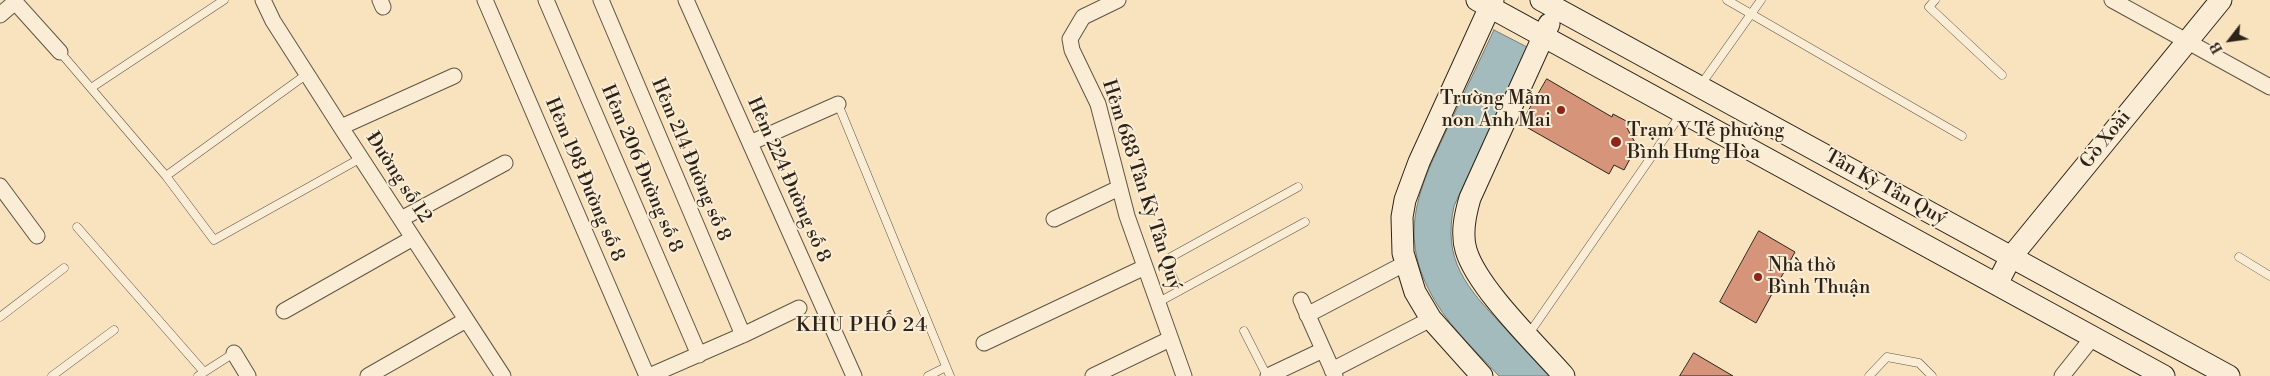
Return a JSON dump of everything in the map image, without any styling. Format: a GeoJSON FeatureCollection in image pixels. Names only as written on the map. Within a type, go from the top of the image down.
{"type":"FeatureCollection","features":[{"type":"Feature","properties":{"kind":"main road","name":"Gò Xoài"},"geometry":{"type":"LineString","coordinates":[[1997,284],[2011,257],[2221,0]]}},
{"type":"Feature","properties":{"kind":"main road","name":"Tân Kỳ Tân Quý"},"geometry":{"type":"LineString","coordinates":[[1487,2],[1543,36],[2164,376]]}},
{"type":"Feature","properties":{"kind":"main road"},"geometry":{"type":"LineString","coordinates":[[1482,376],[1431,319],[1415,292],[1406,263],[1402,216],[1411,182],[1487,2]]}},
{"type":"Feature","properties":{"kind":"main road","name":"Tân Kỳ Tân Quý"},"geometry":{"type":"LineString","coordinates":[[1552,3],[1700,87],[2229,376]]}},
{"type":"Feature","properties":{"kind":"main road"},"geometry":{"type":"LineString","coordinates":[[1552,3],[1543,36],[1470,198],[1464,223],[1465,249],[1476,274],[1564,376]]}},
{"type":"Feature","properties":{"kind":"street","name":"Đường số 12"},"geometry":{"type":"LineString","coordinates":[[263,0],[273,21],[503,376]]}},
{"type":"Feature","properties":{"kind":"street","name":"Hẻm 198 Đường số 8"},"geometry":{"type":"LineString","coordinates":[[485,0],[648,376]]}},
{"type":"Feature","properties":{"kind":"street","name":"Hẻm 206 Đường số 8"},"geometry":{"type":"LineString","coordinates":[[546,0],[698,355]]}},
{"type":"Feature","properties":{"kind":"street","name":"Hẻm 214 Đường số 8"},"geometry":{"type":"LineString","coordinates":[[601,0],[743,335]]}},
{"type":"Feature","properties":{"kind":"street","name":"Hẻm 224 Đường số 8"},"geometry":{"type":"LineString","coordinates":[[686,0],[854,376]]}},
{"type":"Feature","properties":{"kind":"street","name":"Hẻm 688 Tân Kỳ Tân Quý"},"geometry":{"type":"LineString","coordinates":[[1118,0],[1083,17],[1070,39],[1072,50],[1098,104],[1119,188],[1157,303],[1184,376]]}},
{"type":"Feature","properties":{"kind":"street"},"geometry":{"type":"LineString","coordinates":[[2112,0],[2188,40],[2270,87]]}},
{"type":"Feature","properties":{"kind":"street"},"geometry":{"type":"LineString","coordinates":[[0,15],[15,2],[60,52]]}},
{"type":"Feature","properties":{"kind":"street"},"geometry":{"type":"LineString","coordinates":[[341,127],[454,76]]}},
{"type":"Feature","properties":{"kind":"street"},"geometry":{"type":"LineString","coordinates":[[750,143],[838,104]]}},
{"type":"Feature","properties":{"kind":"street"},"geometry":{"type":"LineString","coordinates":[[401,219],[505,163]]}},
{"type":"Feature","properties":{"kind":"street"},"geometry":{"type":"LineString","coordinates":[[0,186],[37,236]]}},
{"type":"Feature","properties":{"kind":"street"},"geometry":{"type":"LineString","coordinates":[[1054,220],[1119,188]]}},
{"type":"Feature","properties":{"kind":"street"},"geometry":{"type":"LineString","coordinates":[[284,311],[413,238]]}},
{"type":"Feature","properties":{"kind":"street"},"geometry":{"type":"LineString","coordinates":[[1307,315],[1406,263]]}},
{"type":"Feature","properties":{"kind":"street"},"geometry":{"type":"LineString","coordinates":[[984,343],[1145,267]]}},
{"type":"Feature","properties":{"kind":"street"},"geometry":{"type":"LineString","coordinates":[[1301,300],[1333,373],[1431,319]]}},
{"type":"Feature","properties":{"kind":"street"},"geometry":{"type":"LineString","coordinates":[[648,376],[743,335],[798,308]]}},
{"type":"Feature","properties":{"kind":"street"},"geometry":{"type":"LineString","coordinates":[[368,376],[466,320]]}},
{"type":"Feature","properties":{"kind":"street"},"geometry":{"type":"LineString","coordinates":[[2062,376],[2092,337]]}},
{"type":"Feature","properties":{"kind":"street"},"geometry":{"type":"LineString","coordinates":[[1093,376],[1170,339]]}},
{"type":"Feature","properties":{"kind":"street"},"geometry":{"type":"LineString","coordinates":[[1267,376],[1323,350]]}},
{"type":"Feature","properties":{"kind":"street"},"geometry":{"type":"LineString","coordinates":[[234,353],[248,376]]}},
{"type":"Feature","properties":{"kind":"lane"},"geometry":{"type":"LineString","coordinates":[[91,88],[224,0]]}},
{"type":"Feature","properties":{"kind":"lane"},"geometry":{"type":"LineString","coordinates":[[1727,0],[1962,136]]}},
{"type":"Feature","properties":{"kind":"lane"},"geometry":{"type":"LineString","coordinates":[[1700,87],[1749,14],[1761,0]]}},
{"type":"Feature","properties":{"kind":"lane"},"geometry":{"type":"LineString","coordinates":[[1935,0],[1929,7],[2002,75]]}},
{"type":"Feature","properties":{"kind":"lane"},"geometry":{"type":"LineString","coordinates":[[60,52],[166,176],[214,240],[361,158]]}},
{"type":"Feature","properties":{"kind":"lane"},"geometry":{"type":"LineString","coordinates":[[166,176],[307,74]]}},
{"type":"Feature","properties":{"kind":"lane"},"geometry":{"type":"LineString","coordinates":[[838,104],[950,376]]}},
{"type":"Feature","properties":{"kind":"lane"},"geometry":{"type":"LineString","coordinates":[[1528,335],[1682,112]]}},
{"type":"Feature","properties":{"kind":"lane"},"geometry":{"type":"LineString","coordinates":[[1179,291],[1167,265],[1171,257],[1298,187]]}},
{"type":"Feature","properties":{"kind":"lane"},"geometry":{"type":"LineString","coordinates":[[1157,303],[1305,222]]}},
{"type":"Feature","properties":{"kind":"lane"},"geometry":{"type":"LineString","coordinates":[[77,227],[201,374],[234,353]]}},
{"type":"Feature","properties":{"kind":"lane"},"geometry":{"type":"LineString","coordinates":[[2239,258],[2270,276]]}},
{"type":"Feature","properties":{"kind":"lane"},"geometry":{"type":"LineString","coordinates":[[0,316],[64,268]]}},
{"type":"Feature","properties":{"kind":"lane"},"geometry":{"type":"LineString","coordinates":[[52,376],[114,330]]}},
{"type":"Feature","properties":{"kind":"lane"},"geometry":{"type":"LineString","coordinates":[[1244,331],[1267,376]]}},
{"type":"Feature","properties":{"kind":"lane"},"geometry":{"type":"LineString","coordinates":[[1869,376],[1887,358],[1919,363],[1932,376]]}},
{"type":"Feature","properties":{"kind":"lane"},"geometry":{"type":"LineString","coordinates":[[928,376],[946,367]]}},
{"type":"Feature","properties":{"kind":"water"},"geometry":{"type":"Polygon","coordinates":[[[1494,30],[1527,47],[1454,206],[1451,225],[1452,242],[1460,272],[1468,285],[1489,311],[1549,376],[1499,376],[1460,335],[1442,312],[1428,288],[1419,265],[1415,244],[1414,223],[1423,183],[1494,30]]]}},
{"type":"Feature","properties":{"kind":"building"},"geometry":{"type":"Polygon","coordinates":[[[1547,79],[1612,117],[1613,114],[1630,123],[1627,128],[1637,146],[1624,170],[1614,165],[1609,174],[1521,124],[1547,79]]]}},
{"type":"Feature","properties":{"kind":"building","name":"Nhà thờ Bình Thuận"},"geometry":{"type":"Polygon","coordinates":[[[1759,231],[1795,252],[1756,323],[1720,302],[1759,231]]]}},
{"type":"Feature","properties":{"kind":"building"},"geometry":{"type":"Polygon","coordinates":[[[1694,353],[1733,376],[1680,376],[1694,353]]]}},
{"type":"Feature","properties":{"kind":"place","name":"Trường Mầm non Ánh Mai"},"geometry":{"type":"Point","coordinates":[1561,110]}},
{"type":"Feature","properties":{"kind":"place","name":"Trạm Y Tế phường Bình Hưng Hòa"},"geometry":{"type":"Point","coordinates":[1616,142]}},
{"type":"Feature","properties":{"kind":"place","name":"Nhà thờ Bình Thuận"},"geometry":{"type":"Point","coordinates":[1758,277]}},
{"type":"Feature","properties":{"kind":"district","name":"KHU PHỐ 24"},"geometry":{"type":"Point","coordinates":[862,326]}}]}
